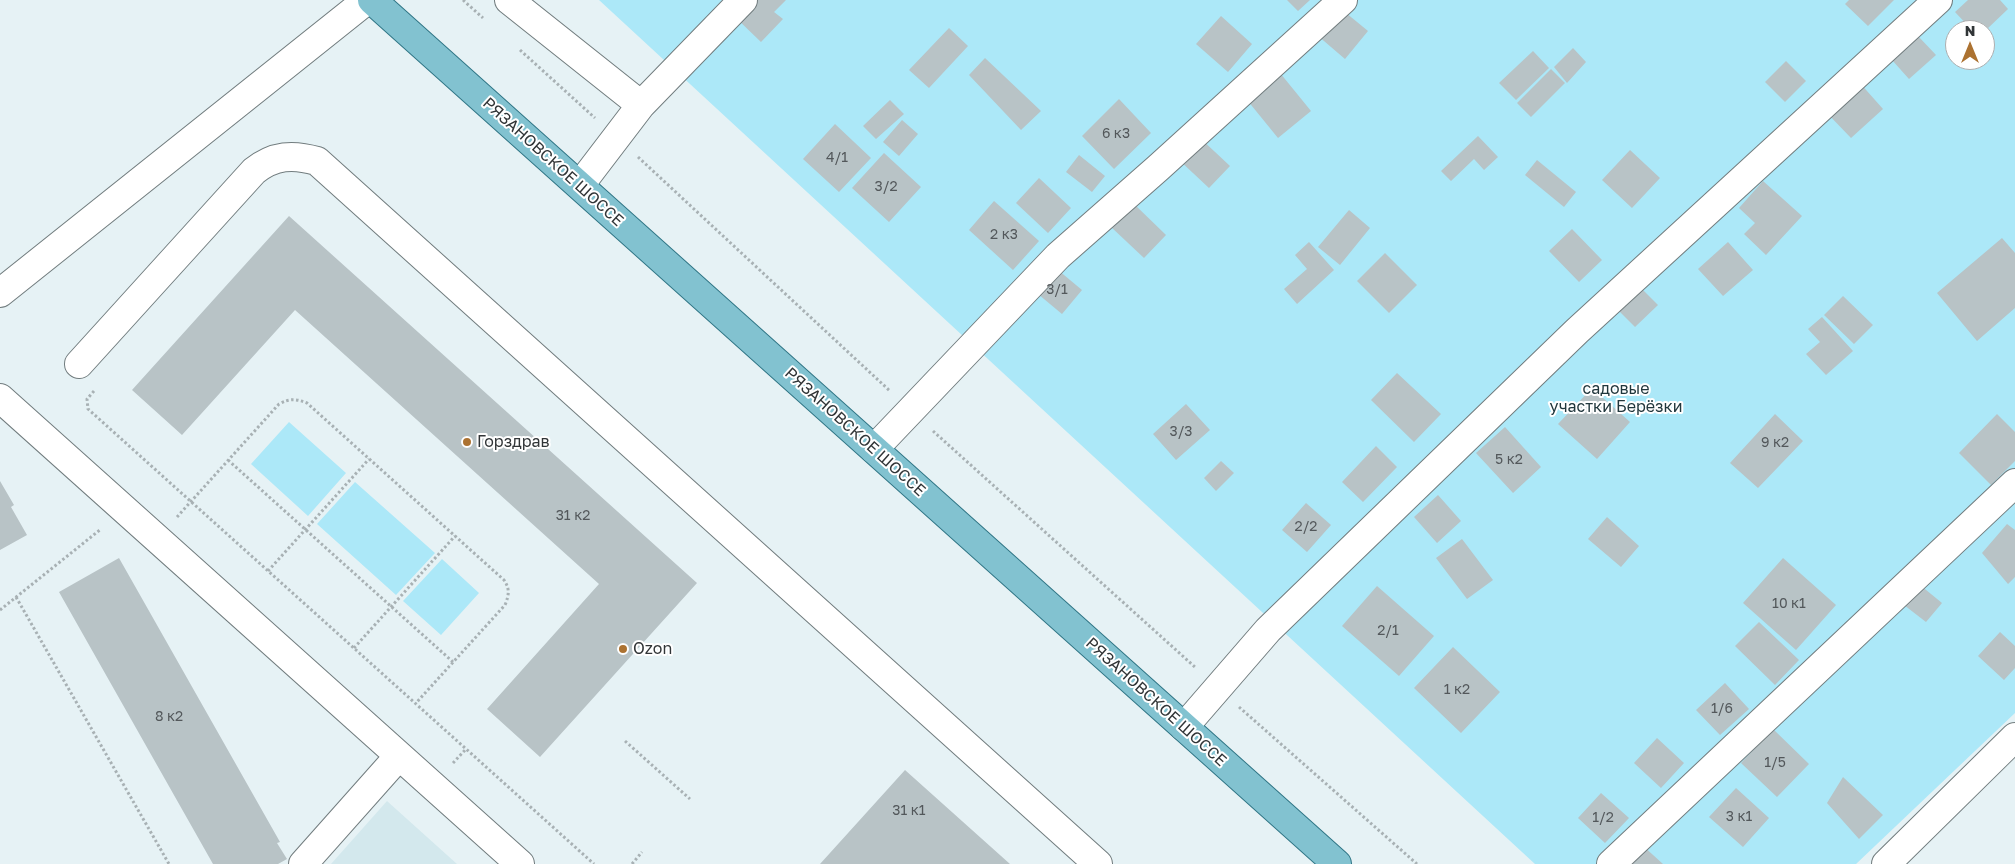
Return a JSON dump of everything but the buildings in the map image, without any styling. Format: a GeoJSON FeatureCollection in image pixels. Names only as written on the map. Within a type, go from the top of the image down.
{"type":"FeatureCollection","features":[{"type":"Feature","properties":{"kind":"main road","name":"РЯЗАНОВСКОЕ ШОССЕ"},"geometry":{"type":"LineString","coordinates":[[372,0],[1337,864]]}},
{"type":"Feature","properties":{"kind":"street"},"geometry":{"type":"LineString","coordinates":[[0,293],[367,0]]}},
{"type":"Feature","properties":{"kind":"street"},"geometry":{"type":"LineString","coordinates":[[509,0],[641,105]]}},
{"type":"Feature","properties":{"kind":"street"},"geometry":{"type":"LineString","coordinates":[[580,185],[641,105],[743,0]]}},
{"type":"Feature","properties":{"kind":"street"},"geometry":{"type":"LineString","coordinates":[[874,450],[1058,256],[1343,0]]}},
{"type":"Feature","properties":{"kind":"street"},"geometry":{"type":"LineString","coordinates":[[1184,727],[1268,630],[1577,331],[1938,0]]}},
{"type":"Feature","properties":{"kind":"street"},"geometry":{"type":"LineString","coordinates":[[79,364],[254,171],[276,158],[302,156],[317,161],[1098,864]]}},
{"type":"Feature","properties":{"kind":"street"},"geometry":{"type":"LineString","coordinates":[[0,398],[520,864]]}},
{"type":"Feature","properties":{"kind":"street"},"geometry":{"type":"LineString","coordinates":[[1611,864],[2015,483]]}},
{"type":"Feature","properties":{"kind":"street"},"geometry":{"type":"LineString","coordinates":[[1886,864],[2015,737]]}},
{"type":"Feature","properties":{"kind":"street"},"geometry":{"type":"LineString","coordinates":[[303,864],[399,756]]}},
{"type":"Feature","properties":{"kind":"path"},"geometry":{"type":"LineString","coordinates":[[463,0],[485,19]]}},
{"type":"Feature","properties":{"kind":"path"},"geometry":{"type":"LineString","coordinates":[[513,45],[599,121]]}},
{"type":"Feature","properties":{"kind":"path"},"geometry":{"type":"LineString","coordinates":[[634,153],[911,410],[1218,688],[1417,864]]}},
{"type":"Feature","properties":{"kind":"path"},"geometry":{"type":"LineString","coordinates":[[174,520],[280,404],[286,400],[296,399],[307,403],[504,580],[508,587],[509,595],[505,605],[416,703]]}},
{"type":"Feature","properties":{"kind":"path"},"geometry":{"type":"LineString","coordinates":[[86,402],[88,409],[594,864]]}},
{"type":"Feature","properties":{"kind":"path"},"geometry":{"type":"LineString","coordinates":[[268,571],[370,458]]}},
{"type":"Feature","properties":{"kind":"path"},"geometry":{"type":"LineString","coordinates":[[228,460],[453,662]]}},
{"type":"Feature","properties":{"kind":"path"},"geometry":{"type":"LineString","coordinates":[[0,610],[125,510]]}},
{"type":"Feature","properties":{"kind":"path"},"geometry":{"type":"LineString","coordinates":[[354,648],[455,536]]}},
{"type":"Feature","properties":{"kind":"path"},"geometry":{"type":"LineString","coordinates":[[16,597],[169,864]]}},
{"type":"Feature","properties":{"kind":"path"},"geometry":{"type":"LineString","coordinates":[[625,741],[690,800]]}},
{"type":"Feature","properties":{"kind":"path"},"geometry":{"type":"LineString","coordinates":[[632,864],[642,852]]}},
{"type":"Feature","properties":{"kind":"shaded area"},"geometry":{"type":"Polygon","coordinates":[[[387,801],[457,864],[331,864],[387,801]]]}},
{"type":"Feature","properties":{"kind":"green space","name":"садовые участки Берёзки"},"geometry":{"type":"Polygon","coordinates":[[[599,0],[2015,0],[2015,713],[1856,864],[1535,864],[599,0]]]}},
{"type":"Feature","properties":{"kind":"green space"},"geometry":{"type":"Polygon","coordinates":[[[289,422],[346,473],[308,516],[251,464],[289,422]]]}},
{"type":"Feature","properties":{"kind":"green space"},"geometry":{"type":"Polygon","coordinates":[[[355,482],[435,553],[396,595],[317,524],[355,482]]]}},
{"type":"Feature","properties":{"kind":"green space"},"geometry":{"type":"Polygon","coordinates":[[[442,559],[479,593],[441,635],[403,601],[442,559]]]}},
{"type":"Feature","properties":{"kind":"place","name":"Горздрав"},"geometry":{"type":"Point","coordinates":[467,442]}},
{"type":"Feature","properties":{"kind":"place","name":"Ozon"},"geometry":{"type":"Point","coordinates":[623,649]}}]}
